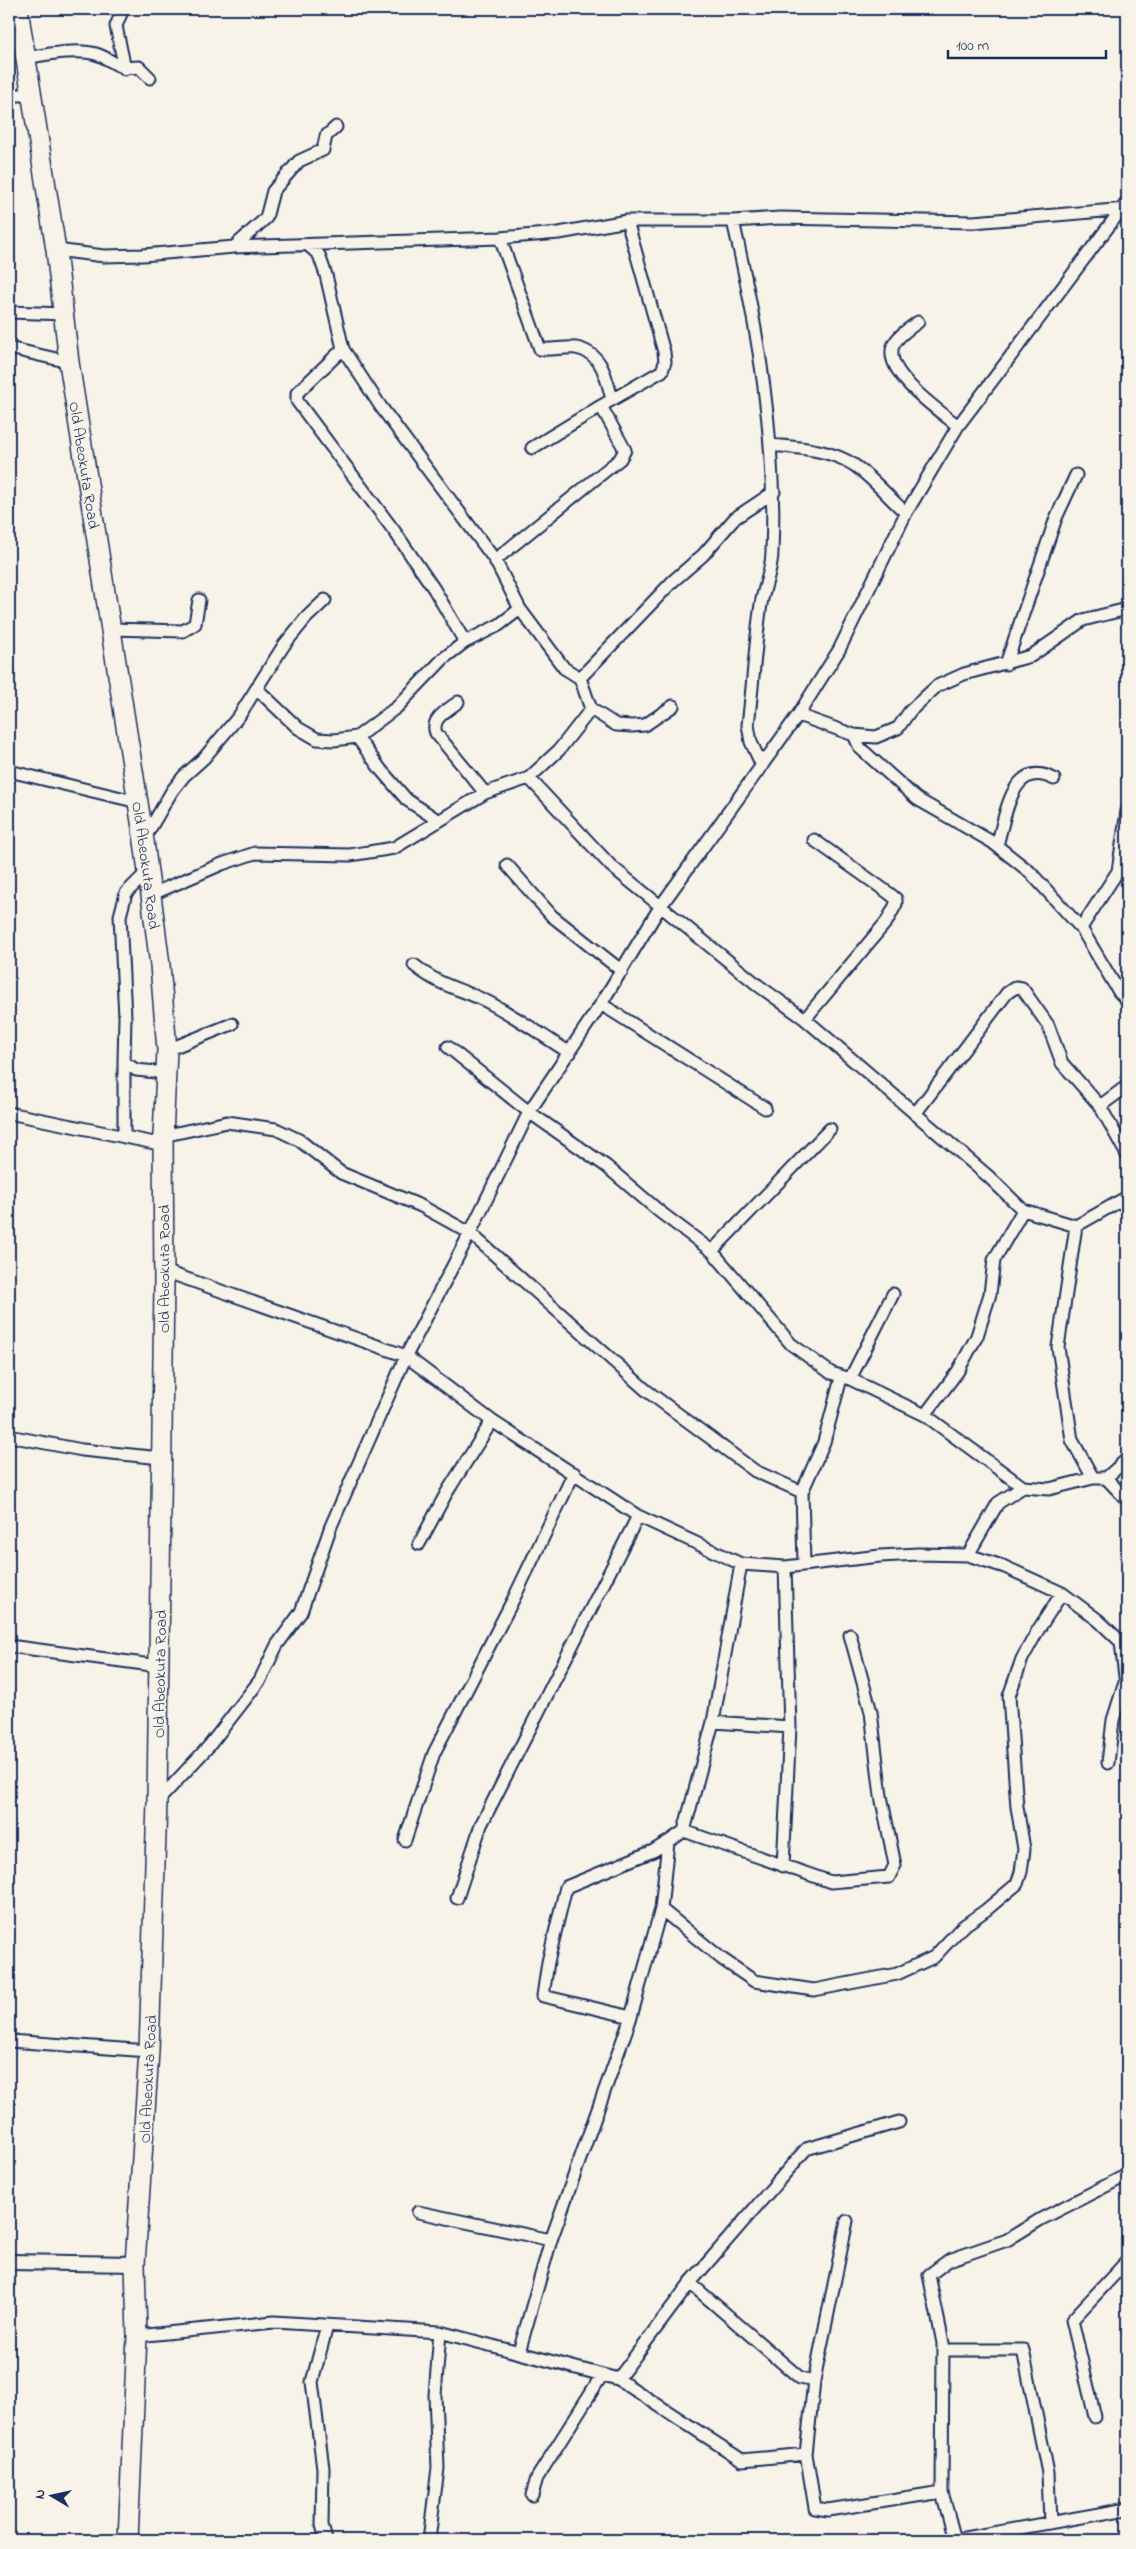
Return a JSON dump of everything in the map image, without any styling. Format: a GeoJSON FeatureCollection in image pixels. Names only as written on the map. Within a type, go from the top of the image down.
{"type":"FeatureCollection","features":[{"type":"Feature","properties":{"kind":"highway","name":"Old Abeokuta Road"},"geometry":{"type":"LineString","coordinates":[[18,9],[30,95],[56,250],[69,362],[144,841],[160,965],[167,1050],[164,1140],[158,1802],[150,2050],[135,2264],[137,2336],[128,2540]]}},
{"type":"Feature","properties":{"kind":"street"},"geometry":{"type":"LineString","coordinates":[[122,9],[116,26],[125,69]]}},
{"type":"Feature","properties":{"kind":"street"},"geometry":{"type":"LineString","coordinates":[[25,58],[62,53],[95,53],[125,69],[139,67],[150,78]]}},
{"type":"Feature","properties":{"kind":"street"},"geometry":{"type":"LineString","coordinates":[[9,95],[30,95]]}},
{"type":"Feature","properties":{"kind":"street"},"geometry":{"type":"LineString","coordinates":[[234,248],[266,218],[273,191],[299,161],[323,150],[326,136],[336,127]]}},
{"type":"Feature","properties":{"kind":"street"},"geometry":{"type":"LineString","coordinates":[[56,250],[104,256],[143,256],[234,248],[500,238],[559,233],[627,221],[733,221],[780,218],[973,222],[1125,206]]}},
{"type":"Feature","properties":{"kind":"street"},"geometry":{"type":"LineString","coordinates":[[158,1802],[209,1746],[260,1680],[277,1645],[300,1612],[330,1526],[406,1356],[470,1233],[529,1112],[570,1053],[660,907],[798,715],[839,650],[906,513],[958,426],[1125,206]]}},
{"type":"Feature","properties":{"kind":"street"},"geometry":{"type":"LineString","coordinates":[[532,448],[662,371],[665,362],[627,221]]}},
{"type":"Feature","properties":{"kind":"street"},"geometry":{"type":"LineString","coordinates":[[733,221],[752,302],[771,445],[774,492],[772,555],[761,603],[748,725],[751,742],[762,766]]}},
{"type":"Feature","properties":{"kind":"street"},"geometry":{"type":"LineString","coordinates":[[500,238],[540,349],[577,348],[595,358],[602,364],[612,399]]}},
{"type":"Feature","properties":{"kind":"street"},"geometry":{"type":"LineString","coordinates":[[310,246],[319,255],[343,349],[381,407],[495,560],[520,608],[564,668],[580,678],[592,709],[616,725],[632,726],[645,725],[673,706]]}},
{"type":"Feature","properties":{"kind":"street"},"geometry":{"type":"LineString","coordinates":[[9,312],[64,314]]}},
{"type":"Feature","properties":{"kind":"street"},"geometry":{"type":"LineString","coordinates":[[918,322],[900,336],[893,346],[893,359],[903,379],[958,426]]}},
{"type":"Feature","properties":{"kind":"street"},"geometry":{"type":"LineString","coordinates":[[9,348],[69,362]]}},
{"type":"Feature","properties":{"kind":"street"},"geometry":{"type":"LineString","coordinates":[[343,349],[297,393],[296,401],[395,532],[434,589],[465,642]]}},
{"type":"Feature","properties":{"kind":"street"},"geometry":{"type":"LineString","coordinates":[[495,560],[620,459],[625,450],[601,406]]}},
{"type":"Feature","properties":{"kind":"street"},"geometry":{"type":"LineString","coordinates":[[771,445],[805,448],[836,456],[855,466],[906,513]]}},
{"type":"Feature","properties":{"kind":"street"},"geometry":{"type":"LineString","coordinates":[[1006,664],[1056,518],[1076,475]]}},
{"type":"Feature","properties":{"kind":"street"},"geometry":{"type":"LineString","coordinates":[[580,678],[673,581],[702,555],[734,518],[774,492]]}},
{"type":"Feature","properties":{"kind":"street"},"geometry":{"type":"LineString","coordinates":[[111,629],[183,631],[195,624],[199,600]]}},
{"type":"Feature","properties":{"kind":"street"},"geometry":{"type":"LineString","coordinates":[[144,841],[172,791],[184,776],[204,758],[239,716],[284,645],[306,618],[326,600]]}},
{"type":"Feature","properties":{"kind":"street"},"geometry":{"type":"LineString","coordinates":[[257,689],[298,728],[317,739],[334,740],[357,737],[397,707],[444,658],[465,642],[499,625],[520,608]]}},
{"type":"Feature","properties":{"kind":"street"},"geometry":{"type":"LineString","coordinates":[[798,715],[854,735],[876,737],[898,728],[910,712],[937,686],[964,674],[1031,656],[1083,620],[1127,609]]}},
{"type":"Feature","properties":{"kind":"street"},"geometry":{"type":"LineString","coordinates":[[458,702],[435,722],[433,727],[485,793]]}},
{"type":"Feature","properties":{"kind":"street"},"geometry":{"type":"LineString","coordinates":[[150,895],[222,864],[255,853],[350,855],[394,848],[485,793],[529,778],[559,750],[592,709]]}},
{"type":"Feature","properties":{"kind":"street"},"geometry":{"type":"LineString","coordinates":[[854,735],[860,748],[917,799],[997,846],[1030,872],[1081,928],[1119,992],[1127,1000]]}},
{"type":"Feature","properties":{"kind":"street"},"geometry":{"type":"LineString","coordinates":[[357,737],[380,770],[407,800],[439,821]]}},
{"type":"Feature","properties":{"kind":"street"},"geometry":{"type":"LineString","coordinates":[[9,771],[138,802]]}},
{"type":"Feature","properties":{"kind":"street"},"geometry":{"type":"LineString","coordinates":[[997,846],[1014,790],[1024,777],[1041,773],[1054,779]]}},
{"type":"Feature","properties":{"kind":"street"},"geometry":{"type":"LineString","coordinates":[[529,778],[611,866],[660,907],[806,1019],[989,1177],[1023,1210],[1076,1226],[1127,1197]]}},
{"type":"Feature","properties":{"kind":"street"},"geometry":{"type":"LineString","coordinates":[[1081,928],[1123,872],[1127,811]]}},
{"type":"Feature","properties":{"kind":"street"},"geometry":{"type":"LineString","coordinates":[[806,1019],[887,921],[896,904],[896,899],[890,894],[814,840]]}},
{"type":"Feature","properties":{"kind":"street"},"geometry":{"type":"LineString","coordinates":[[507,866],[552,916],[622,971]]}},
{"type":"Feature","properties":{"kind":"street"},"geometry":{"type":"LineString","coordinates":[[124,1137],[125,1017],[120,916],[126,893],[148,872]]}},
{"type":"Feature","properties":{"kind":"street"},"geometry":{"type":"LineString","coordinates":[[414,965],[427,976],[450,988],[471,993],[493,1004],[570,1053]]}},
{"type":"Feature","properties":{"kind":"street"},"geometry":{"type":"LineString","coordinates":[[915,1114],[1007,993],[1016,987],[1022,988],[1048,1025],[1062,1063],[1100,1106],[1127,1155]]}},
{"type":"Feature","properties":{"kind":"street"},"geometry":{"type":"LineString","coordinates":[[601,1004],[765,1108]]}},
{"type":"Feature","properties":{"kind":"street"},"geometry":{"type":"LineString","coordinates":[[167,1050],[232,1024]]}},
{"type":"Feature","properties":{"kind":"street"},"geometry":{"type":"LineString","coordinates":[[448,1046],[529,1112],[606,1166],[660,1212],[712,1252],[790,1344],[831,1373],[925,1415],[1023,1487],[1049,1489],[1093,1478],[1106,1478],[1127,1459]]}},
{"type":"Feature","properties":{"kind":"street"},"geometry":{"type":"LineString","coordinates":[[124,1062],[136,1070],[166,1073]]}},
{"type":"Feature","properties":{"kind":"street"},"geometry":{"type":"LineString","coordinates":[[1100,1106],[1127,1086]]}},
{"type":"Feature","properties":{"kind":"street"},"geometry":{"type":"LineString","coordinates":[[9,1113],[124,1137],[164,1140],[226,1122],[276,1129],[299,1140],[341,1173],[421,1206],[470,1233],[647,1391],[755,1471],[802,1492]]}},
{"type":"Feature","properties":{"kind":"street"},"geometry":{"type":"LineString","coordinates":[[712,1252],[830,1129]]}},
{"type":"Feature","properties":{"kind":"street"},"geometry":{"type":"LineString","coordinates":[[925,1415],[958,1371],[977,1336],[990,1294],[994,1260],[1023,1210]]}},
{"type":"Feature","properties":{"kind":"street"},"geometry":{"type":"LineString","coordinates":[[1076,1226],[1058,1347],[1072,1440],[1093,1478]]}},
{"type":"Feature","properties":{"kind":"street"},"geometry":{"type":"LineString","coordinates":[[164,1271],[406,1356],[492,1421],[638,1516],[741,1564],[785,1567],[880,1556],[968,1555],[1005,1567],[1062,1593],[1098,1620],[1121,1642],[1126,1676],[1114,1720],[1108,1763]]}},
{"type":"Feature","properties":{"kind":"street"},"geometry":{"type":"LineString","coordinates":[[804,1564],[802,1492],[824,1442],[845,1378],[893,1294]]}},
{"type":"Feature","properties":{"kind":"street"},"geometry":{"type":"LineString","coordinates":[[419,1544],[447,1492],[492,1421]]}},
{"type":"Feature","properties":{"kind":"street"},"geometry":{"type":"LineString","coordinates":[[9,1436],[82,1450],[161,1458]]}},
{"type":"Feature","properties":{"kind":"street"},"geometry":{"type":"LineString","coordinates":[[406,1840],[434,1753],[514,1598],[574,1473]]}},
{"type":"Feature","properties":{"kind":"street"},"geometry":{"type":"LineString","coordinates":[[1106,1478],[1127,1500]]}},
{"type":"Feature","properties":{"kind":"street"},"geometry":{"type":"LineString","coordinates":[[968,1555],[998,1503],[1023,1487]]}},
{"type":"Feature","properties":{"kind":"street"},"geometry":{"type":"LineString","coordinates":[[456,1898],[481,1825],[638,1516]]}},
{"type":"Feature","properties":{"kind":"street"},"geometry":{"type":"LineString","coordinates":[[632,2017],[544,1996],[548,1962],[566,1887],[653,1851],[684,1832],[714,1722],[741,1564]]}},
{"type":"Feature","properties":{"kind":"street"},"geometry":{"type":"LineString","coordinates":[[783,1866],[790,1726],[785,1567]]}},
{"type":"Feature","properties":{"kind":"street"},"geometry":{"type":"LineString","coordinates":[[661,1909],[722,1959],[754,1981],[814,1990],[897,1974],[934,1957],[962,1927],[986,1910],[1016,1884],[1021,1872],[1024,1849],[1017,1807],[1009,1696],[1022,1659],[1062,1593]]}},
{"type":"Feature","properties":{"kind":"street"},"geometry":{"type":"LineString","coordinates":[[684,1832],[831,1882],[856,1882],[889,1877],[895,1865],[881,1796],[871,1712],[850,1636]]}},
{"type":"Feature","properties":{"kind":"street"},"geometry":{"type":"LineString","coordinates":[[9,1646],[159,1666]]}},
{"type":"Feature","properties":{"kind":"street"},"geometry":{"type":"LineString","coordinates":[[714,1722],[790,1726]]}},
{"type":"Feature","properties":{"kind":"street"},"geometry":{"type":"LineString","coordinates":[[519,2352],[552,2240],[632,2017],[661,1909],[668,1842]]}},
{"type":"Feature","properties":{"kind":"street"},"geometry":{"type":"LineString","coordinates":[[9,2041],[150,2050]]}},
{"type":"Feature","properties":{"kind":"street"},"geometry":{"type":"LineString","coordinates":[[618,2379],[690,2283],[806,2150],[899,2122]]}},
{"type":"Feature","properties":{"kind":"street"},"geometry":{"type":"LineString","coordinates":[[1127,2175],[1041,2219],[1007,2240],[949,2260],[929,2275],[944,2350],[942,2492],[954,2540],[1127,2509]]}},
{"type":"Feature","properties":{"kind":"street"},"geometry":{"type":"LineString","coordinates":[[418,2212],[552,2240]]}},
{"type":"Feature","properties":{"kind":"street"},"geometry":{"type":"LineString","coordinates":[[847,2221],[814,2381],[806,2454],[815,2508],[828,2510],[942,2492]]}},
{"type":"Feature","properties":{"kind":"street"},"geometry":{"type":"LineString","coordinates":[[1095,2417],[1072,2320],[1127,2261]]}},
{"type":"Feature","properties":{"kind":"street"},"geometry":{"type":"LineString","coordinates":[[9,2262],[135,2264]]}},
{"type":"Feature","properties":{"kind":"street"},"geometry":{"type":"LineString","coordinates":[[690,2283],[800,2378],[814,2381]]}},
{"type":"Feature","properties":{"kind":"street"},"geometry":{"type":"LineString","coordinates":[[137,2336],[274,2322],[440,2332],[618,2379],[742,2460],[806,2454]]}},
{"type":"Feature","properties":{"kind":"street"},"geometry":{"type":"LineString","coordinates":[[326,2540],[322,2526],[323,2468],[312,2382],[327,2326]]}},
{"type":"Feature","properties":{"kind":"street"},"geometry":{"type":"LineString","coordinates":[[429,2540],[438,2468],[435,2395],[440,2332]]}},
{"type":"Feature","properties":{"kind":"street"},"geometry":{"type":"LineString","coordinates":[[944,2350],[1023,2350],[1048,2473],[1050,2523]]}},
{"type":"Feature","properties":{"kind":"street"},"geometry":{"type":"LineString","coordinates":[[532,2495],[537,2478],[602,2375]]}}]}
